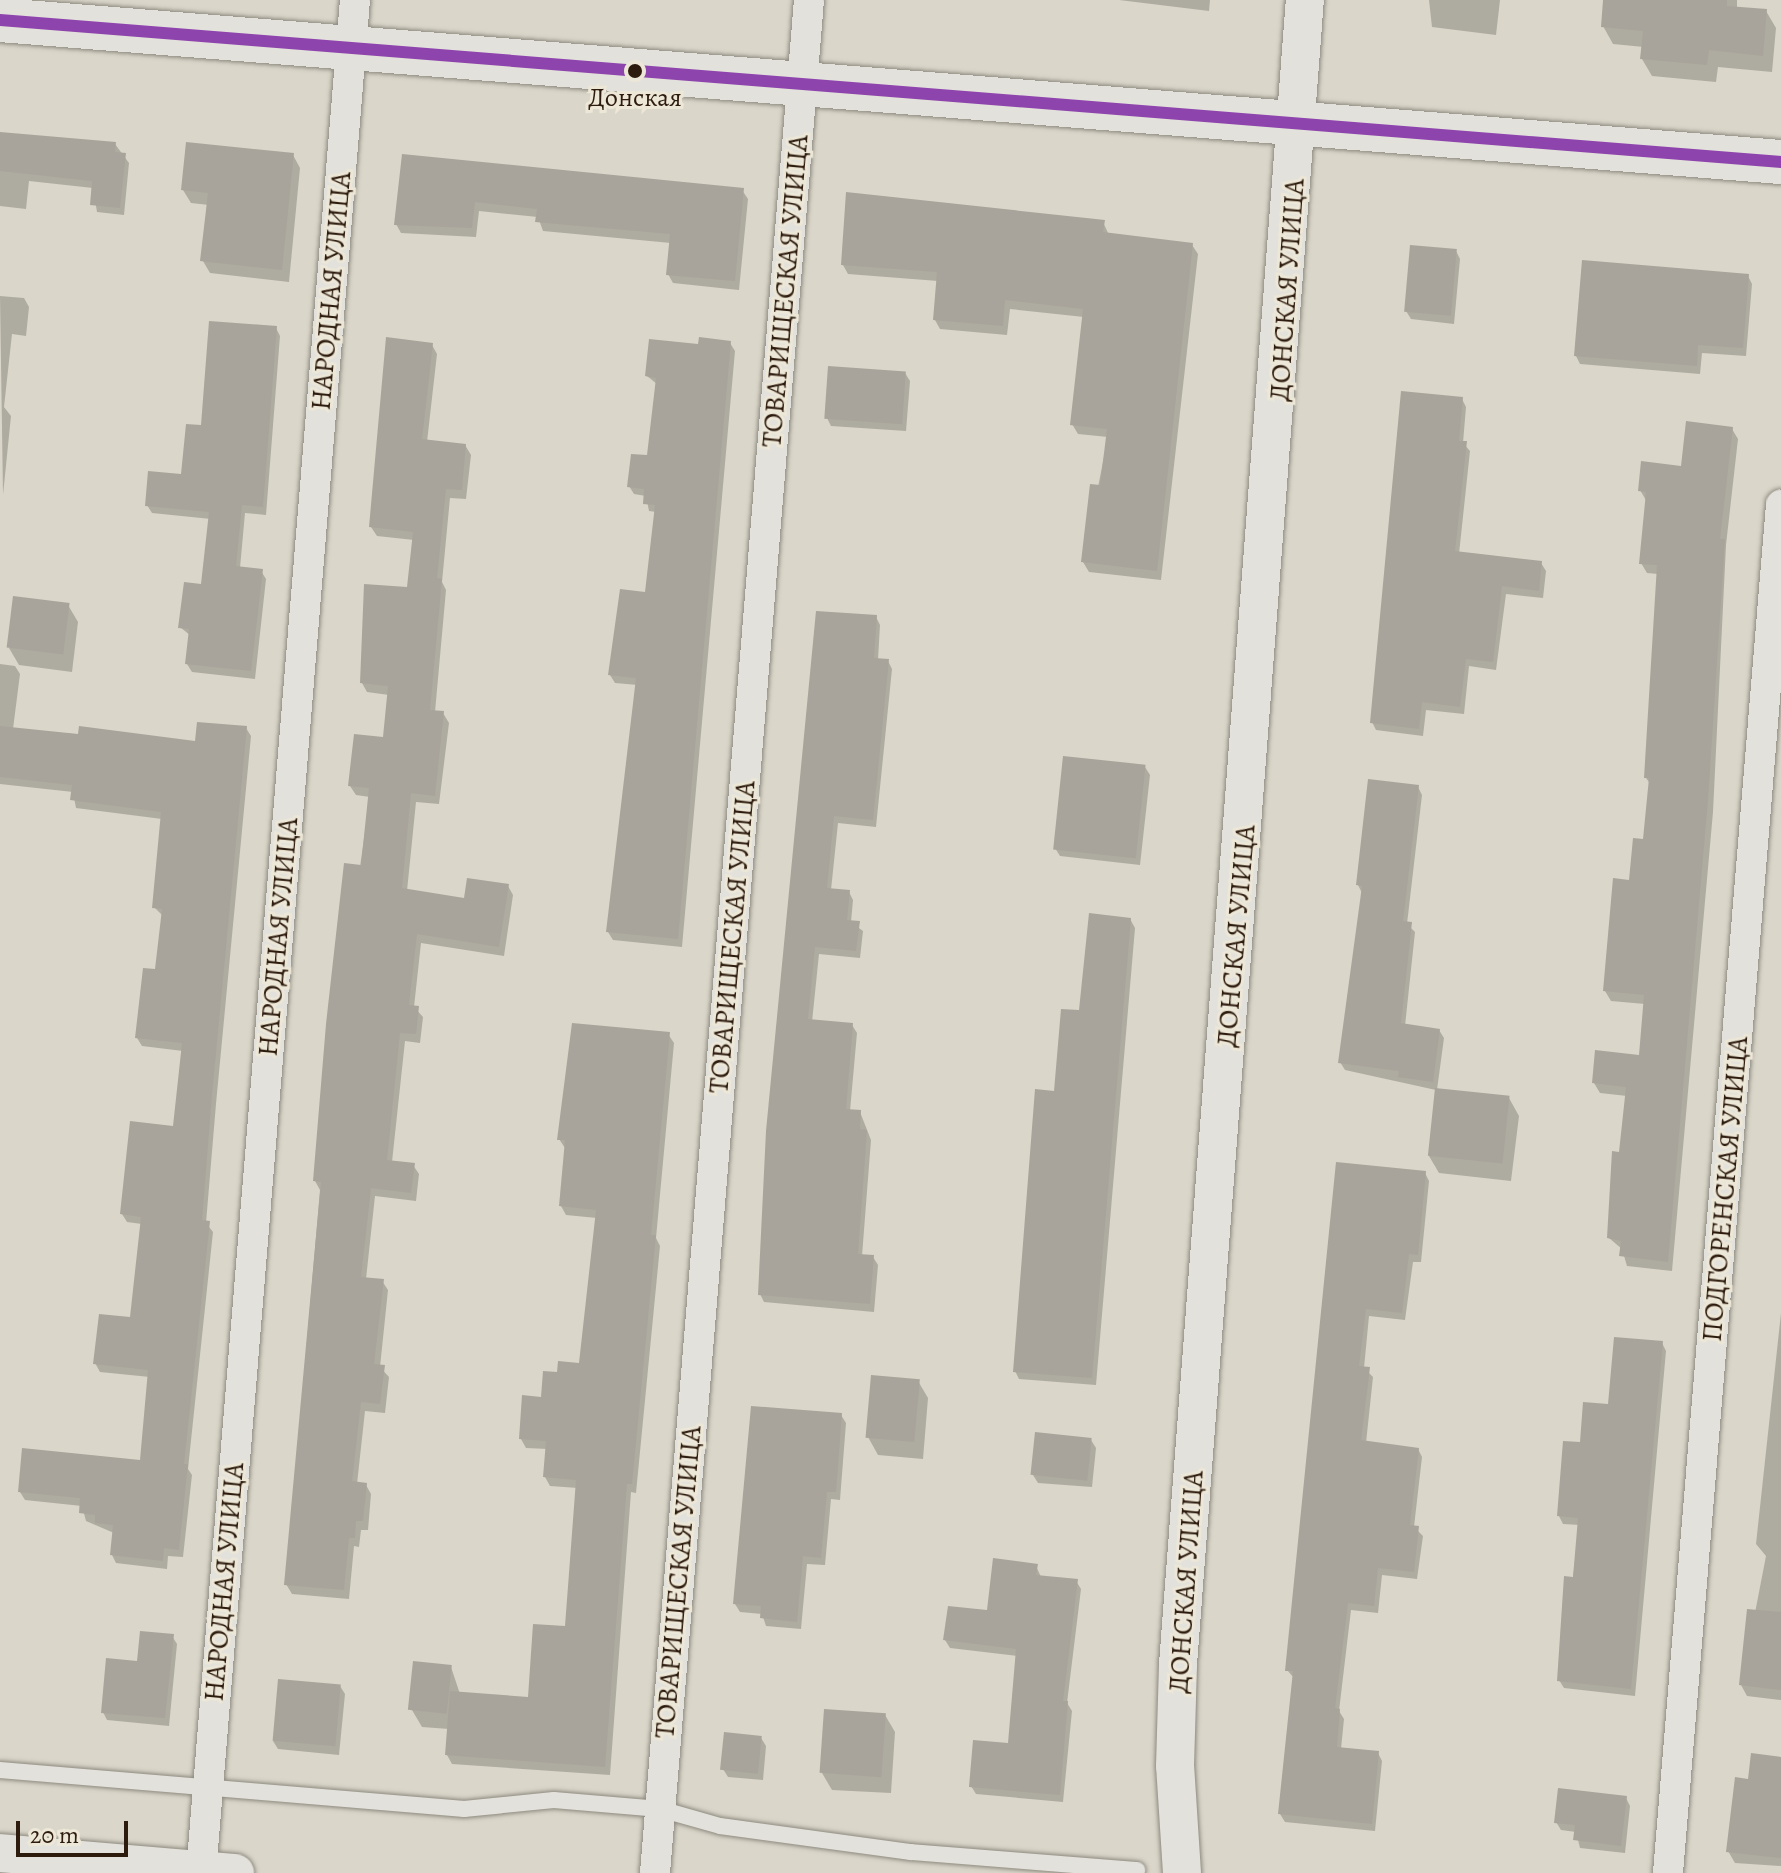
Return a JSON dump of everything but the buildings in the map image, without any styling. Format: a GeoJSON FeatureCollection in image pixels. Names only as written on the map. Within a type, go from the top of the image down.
{"type":"FeatureCollection","features":[{"type":"Feature","properties":{"kind":"main road"},"geometry":{"type":"LineString","coordinates":[[0,20],[1781,162]]}},
{"type":"Feature","properties":{"kind":"street","name":"НАРОДНАЯ УЛИЦА"},"geometry":{"type":"LineString","coordinates":[[212,1872],[207,1788],[355,0]]}},
{"type":"Feature","properties":{"kind":"street","name":"ТОВАРИЩЕСКАЯ УЛИЦА"},"geometry":{"type":"LineString","coordinates":[[655,1873],[809,0]]}},
{"type":"Feature","properties":{"kind":"street","name":"ДОНСКАЯ УЛИЦА"},"geometry":{"type":"LineString","coordinates":[[1182,1873],[1175,1766],[1178,1664],[1305,0]]}},
{"type":"Feature","properties":{"kind":"street","name":"ПОДГОРЕНСКАЯ УЛИЦА"},"geometry":{"type":"LineString","coordinates":[[1668,1873],[1781,505]]}},
{"type":"Feature","properties":{"kind":"street"},"geometry":{"type":"LineString","coordinates":[[0,1853],[212,1872]]}},
{"type":"Feature","properties":{"kind":"lane"},"geometry":{"type":"LineString","coordinates":[[0,1770],[464,1809],[554,1800],[660,1809],[720,1826],[911,1852],[1137,1870]]}},
{"type":"Feature","properties":{"kind":"transit line"},"geometry":{"type":"LineString","coordinates":[[0,20],[1781,162]]}},
{"type":"Feature","properties":{"kind":"place","name":"Донская"},"geometry":{"type":"Point","coordinates":[635,71]}}]}
